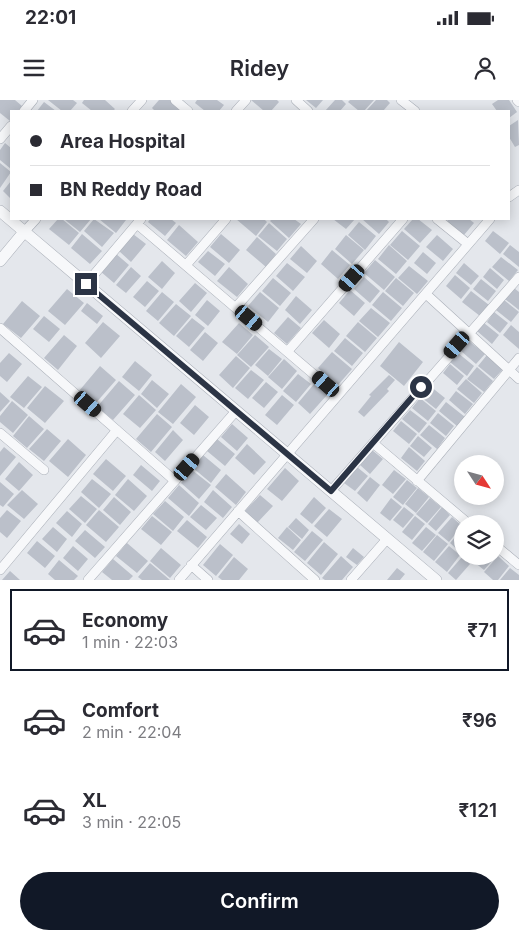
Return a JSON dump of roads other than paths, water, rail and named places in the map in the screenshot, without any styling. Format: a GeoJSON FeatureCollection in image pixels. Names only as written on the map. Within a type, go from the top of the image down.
{"type":"FeatureCollection","features":[{"type":"Feature","properties":{"kind":"street"},"geometry":{"type":"LineString","coordinates":[[25,110],[33,100]]}},
{"type":"Feature","properties":{"kind":"street"},"geometry":{"type":"LineString","coordinates":[[133,110],[142,100]]}},
{"type":"Feature","properties":{"kind":"street"},"geometry":{"type":"LineString","coordinates":[[174,100],[187,110]]}},
{"type":"Feature","properties":{"kind":"street"},"geometry":{"type":"LineString","coordinates":[[237,110],[246,100]]}},
{"type":"Feature","properties":{"kind":"street"},"geometry":{"type":"LineString","coordinates":[[296,100],[307,110]]}},
{"type":"Feature","properties":{"kind":"street"},"geometry":{"type":"LineString","coordinates":[[401,100],[414,110]]}},
{"type":"Feature","properties":{"kind":"street"},"geometry":{"type":"LineString","coordinates":[[0,139],[10,127]]}},
{"type":"Feature","properties":{"kind":"street"},"geometry":{"type":"LineString","coordinates":[[0,211],[10,220]]}},
{"type":"Feature","properties":{"kind":"street"},"geometry":{"type":"LineString","coordinates":[[10,220],[436,580]]}},
{"type":"Feature","properties":{"kind":"street"},"geometry":{"type":"LineString","coordinates":[[0,260],[35,220]]}},
{"type":"Feature","properties":{"kind":"street"},"geometry":{"type":"LineString","coordinates":[[187,264],[225,220]]}},
{"type":"Feature","properties":{"kind":"street"},"geometry":{"type":"LineString","coordinates":[[236,307],[313,220]]}},
{"type":"Feature","properties":{"kind":"street"},"geometry":{"type":"LineString","coordinates":[[288,351],[402,220]]}},
{"type":"Feature","properties":{"kind":"street"},"geometry":{"type":"LineString","coordinates":[[438,220],[468,244]]}},
{"type":"Feature","properties":{"kind":"street"},"geometry":{"type":"LineString","coordinates":[[179,580],[489,220]]}},
{"type":"Feature","properties":{"kind":"street"},"geometry":{"type":"LineString","coordinates":[[86,284],[139,221],[338,395]]}},
{"type":"Feature","properties":{"kind":"street"},"geometry":{"type":"LineString","coordinates":[[331,491],[469,331],[519,277]]}},
{"type":"Feature","properties":{"kind":"street"},"geometry":{"type":"LineString","coordinates":[[426,294],[469,331],[519,379]]}},
{"type":"Feature","properties":{"kind":"street"},"geometry":{"type":"LineString","coordinates":[[0,328],[174,481]]}},
{"type":"Feature","properties":{"kind":"street"},"geometry":{"type":"LineString","coordinates":[[417,481],[519,358]]}},
{"type":"Feature","properties":{"kind":"street"},"geometry":{"type":"LineString","coordinates":[[88,580],[236,410]]}},
{"type":"Feature","properties":{"kind":"street"},"geometry":{"type":"LineString","coordinates":[[0,570],[117,430]]}},
{"type":"Feature","properties":{"kind":"street"},"geometry":{"type":"LineString","coordinates":[[0,433],[44,470]]}},
{"type":"Feature","properties":{"kind":"street"},"geometry":{"type":"LineString","coordinates":[[373,443],[458,515]]}},
{"type":"Feature","properties":{"kind":"street"},"geometry":{"type":"LineString","coordinates":[[238,511],[315,580]]}},
{"type":"Feature","properties":{"kind":"street"},"geometry":{"type":"LineString","coordinates":[[351,580],[387,539]]}},
{"type":"Feature","properties":{"kind":"street"},"geometry":{"type":"LineString","coordinates":[[504,552],[519,565]]}},
{"type":"Feature","properties":{"kind":"street"},"geometry":{"type":"LineString","coordinates":[[191,565],[208,580]]}}]}
